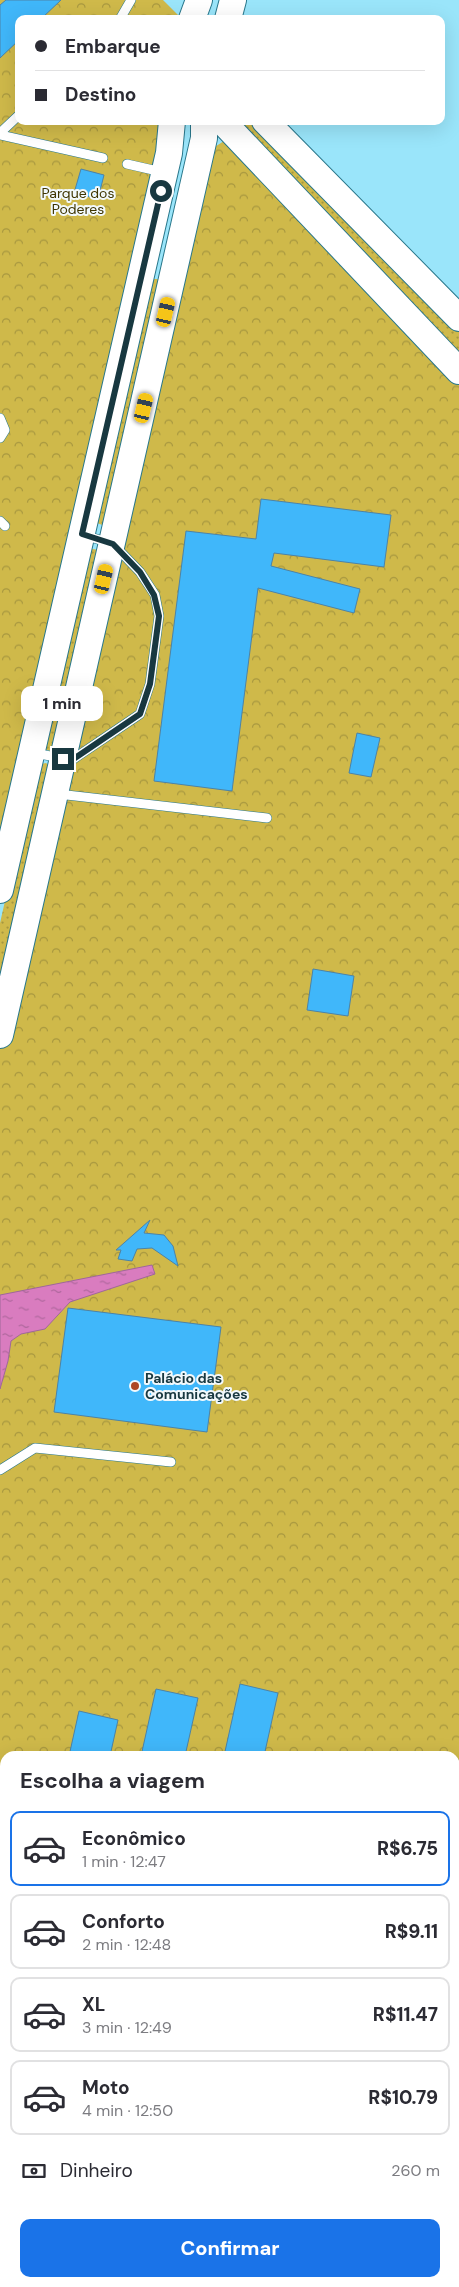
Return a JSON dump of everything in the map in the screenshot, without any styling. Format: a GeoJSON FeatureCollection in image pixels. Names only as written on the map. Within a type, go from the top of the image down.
{"type":"FeatureCollection","features":[{"type":"Feature","properties":{"kind":"main road"},"geometry":{"type":"LineString","coordinates":[[193,15],[199,0]]}},
{"type":"Feature","properties":{"kind":"main road"},"geometry":{"type":"LineString","coordinates":[[229,15],[233,0]]}},
{"type":"Feature","properties":{"kind":"main road"},"geometry":{"type":"LineString","coordinates":[[0,890],[167,162],[172,125]]}},
{"type":"Feature","properties":{"kind":"main road"},"geometry":{"type":"LineString","coordinates":[[0,1035],[174,273],[204,138],[204,125]]}},
{"type":"Feature","properties":{"kind":"main road"},"geometry":{"type":"LineString","coordinates":[[226,125],[459,371]]}},
{"type":"Feature","properties":{"kind":"main road"},"geometry":{"type":"LineString","coordinates":[[269,125],[459,318]]}},
{"type":"Feature","properties":{"kind":"main road"},"geometry":{"type":"LineString","coordinates":[[194,178],[210,150],[224,141],[243,143]]}},
{"type":"Feature","properties":{"kind":"main road"},"geometry":{"type":"LineString","coordinates":[[143,265],[174,273]]}},
{"type":"Feature","properties":{"kind":"lane"},"geometry":{"type":"LineString","coordinates":[[122,15],[131,0]]}},
{"type":"Feature","properties":{"kind":"lane"},"geometry":{"type":"LineString","coordinates":[[0,134],[15,119]]}},
{"type":"Feature","properties":{"kind":"lane"},"geometry":{"type":"LineString","coordinates":[[0,134],[104,158]]}},
{"type":"Feature","properties":{"kind":"lane"},"geometry":{"type":"LineString","coordinates":[[127,164],[167,162]]}},
{"type":"Feature","properties":{"kind":"lane"},"geometry":{"type":"LineString","coordinates":[[0,418],[5,430],[0,438]]}},
{"type":"Feature","properties":{"kind":"lane"},"geometry":{"type":"LineString","coordinates":[[32,752],[72,760],[140,714],[150,684],[159,616],[154,595],[140,572],[113,544],[82,534]]}},
{"type":"Feature","properties":{"kind":"lane"},"geometry":{"type":"LineString","coordinates":[[55,794],[267,818]]}},
{"type":"Feature","properties":{"kind":"lane"},"geometry":{"type":"LineString","coordinates":[[0,1470],[35,1448],[171,1462]]}},
{"type":"Feature","properties":{"kind":"green space","name":"Parque dos Poderes"},"geometry":{"type":"Polygon","coordinates":[[[0,0],[163,0],[178,15],[15,15],[15,125],[171,125],[0,890],[0,0]]]}},
{"type":"Feature","properties":{"kind":"green space"},"geometry":{"type":"Polygon","coordinates":[[[239,125],[262,125],[459,325],[459,356],[239,125]]]}},
{"type":"Feature","properties":{"kind":"green space"},"geometry":{"type":"Polygon","coordinates":[[[224,141],[459,371],[459,1751],[0,1751],[0,1035],[210,150],[224,141]]]}},
{"type":"Feature","properties":{"kind":"green space"},"geometry":{"type":"Polygon","coordinates":[[[147,279],[157,279],[165,283],[105,526],[97,523],[147,279]]]}},
{"type":"Feature","properties":{"kind":"green space"},"geometry":{"type":"Polygon","coordinates":[[[92,549],[100,550],[55,752],[42,749],[92,549]]]}},
{"type":"Feature","properties":{"kind":"green space"},"geometry":{"type":"Polygon","coordinates":[[[46,763],[54,769],[0,1008],[0,923],[36,765],[46,763]]]}},
{"type":"Feature","properties":{"kind":"water"},"geometry":{"type":"Polygon","coordinates":[[[152,1265],[155,1274],[70,1302],[45,1329],[21,1334],[11,1341],[8,1361],[0,1389],[0,1295],[152,1265]]]}},
{"type":"Feature","properties":{"kind":"building"},"geometry":{"type":"Polygon","coordinates":[[[6,0],[61,0],[45,15],[15,15],[15,44],[0,58],[0,5],[6,0]]]}},
{"type":"Feature","properties":{"kind":"building"},"geometry":{"type":"Polygon","coordinates":[[[81,169],[104,175],[98,199],[74,193],[81,169]]]}},
{"type":"Feature","properties":{"kind":"building"},"geometry":{"type":"Polygon","coordinates":[[[261,499],[391,515],[384,567],[274,553],[271,566],[360,589],[354,613],[258,588],[232,791],[154,781],[186,531],[256,539],[261,499]]]}},
{"type":"Feature","properties":{"kind":"building"},"geometry":{"type":"Polygon","coordinates":[[[357,733],[380,738],[371,777],[349,773],[357,733]]]}},
{"type":"Feature","properties":{"kind":"building"},"geometry":{"type":"Polygon","coordinates":[[[313,969],[354,976],[348,1016],[307,1010],[313,969]]]}},
{"type":"Feature","properties":{"kind":"building"},"geometry":{"type":"Polygon","coordinates":[[[150,1220],[144,1233],[164,1235],[173,1246],[178,1266],[152,1248],[137,1249],[132,1261],[118,1259],[121,1250],[116,1250],[150,1220]]]}},
{"type":"Feature","properties":{"kind":"building","name":"Palácio das Comunicações"},"geometry":{"type":"Polygon","coordinates":[[[68,1308],[221,1327],[207,1432],[54,1412],[68,1308]]]}},
{"type":"Feature","properties":{"kind":"building"},"geometry":{"type":"Polygon","coordinates":[[[240,1684],[278,1693],[265,1751],[225,1751],[240,1684]]]}},
{"type":"Feature","properties":{"kind":"building"},"geometry":{"type":"Polygon","coordinates":[[[156,1689],[198,1698],[186,1751],[142,1751],[156,1689]]]}},
{"type":"Feature","properties":{"kind":"building"},"geometry":{"type":"Polygon","coordinates":[[[79,1711],[118,1720],[111,1751],[70,1751],[79,1711]]]}},
{"type":"Feature","properties":{"kind":"place","name":"Palácio das Comunicações"},"geometry":{"type":"Point","coordinates":[135,1386]}},
{"type":"Feature","properties":{"kind":"route"},"geometry":{"type":"LineString","coordinates":[[63,759],[72,760],[140,714],[150,684],[159,616],[154,595],[140,572],[113,544],[82,534],[161,191]]}}]}
